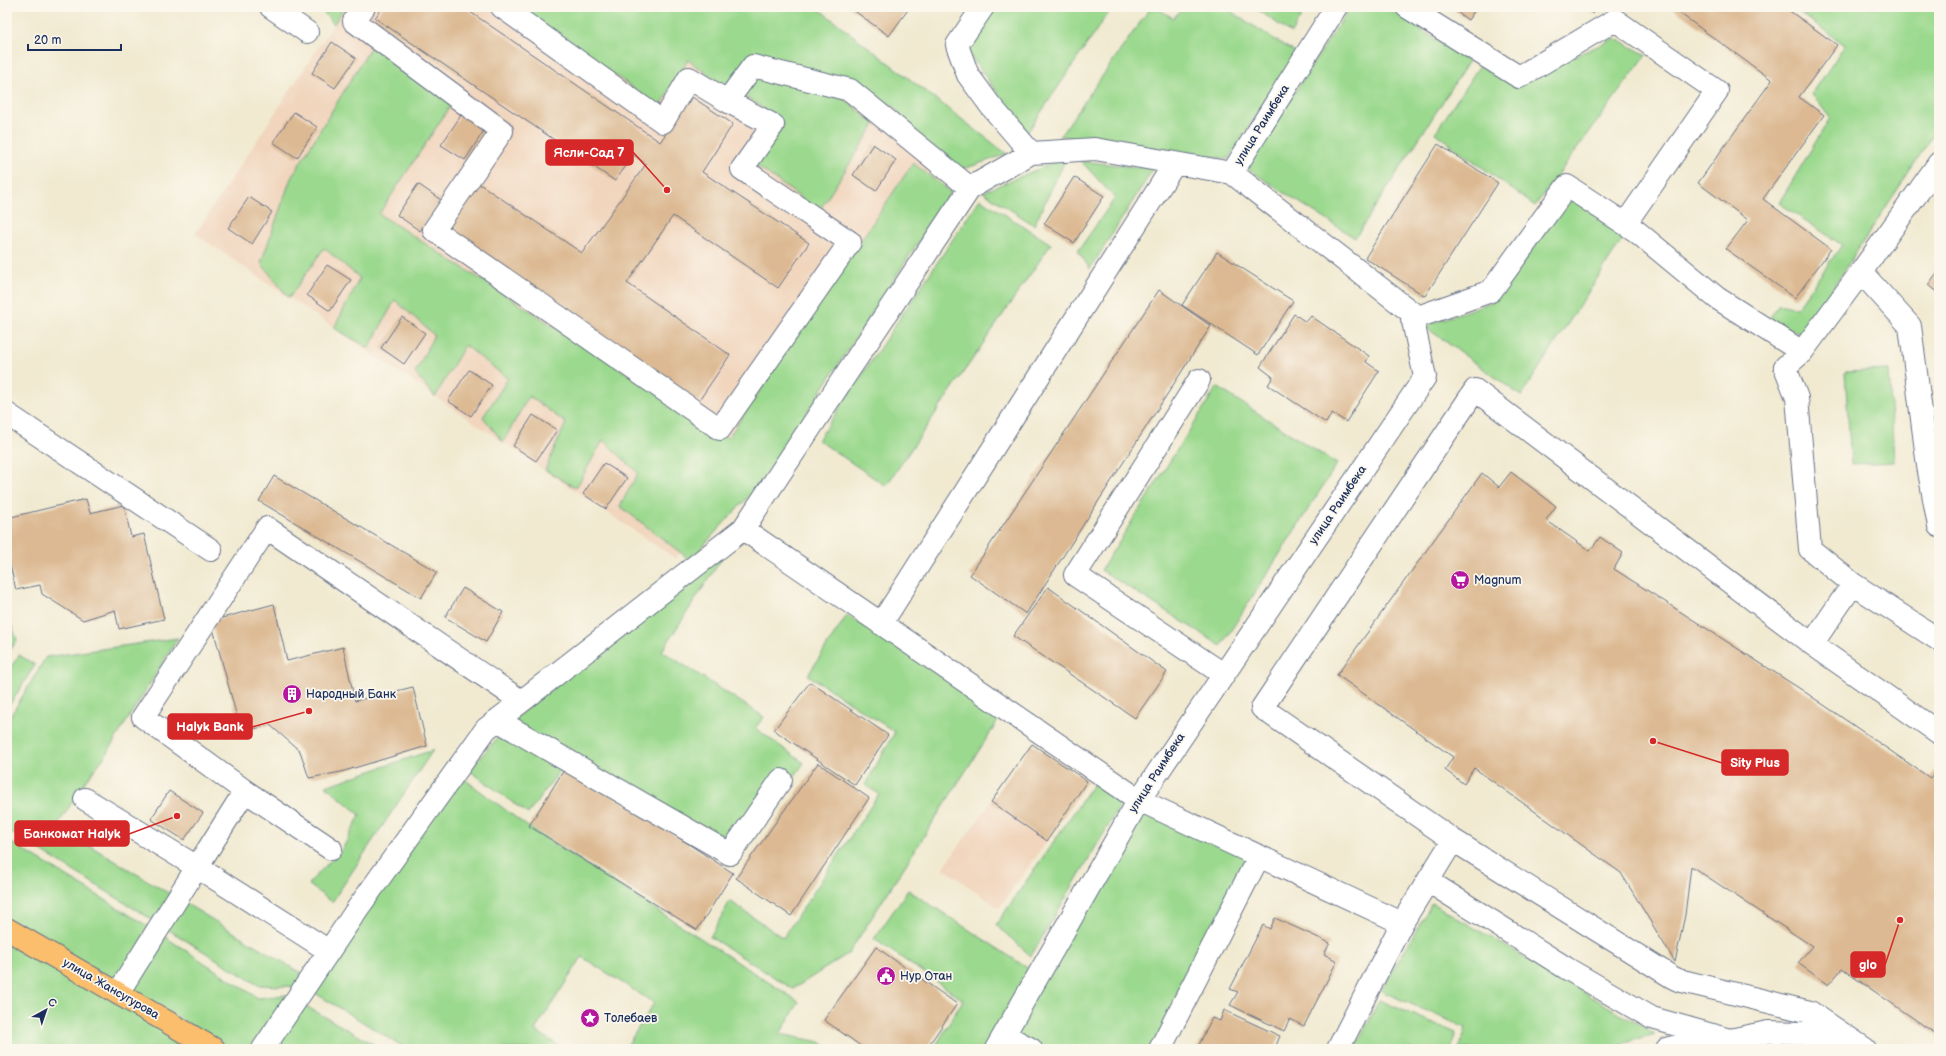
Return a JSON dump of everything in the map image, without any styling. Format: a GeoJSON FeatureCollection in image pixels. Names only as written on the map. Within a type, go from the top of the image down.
{"type":"FeatureCollection","features":[{"type":"Feature","properties":{"kind":"main road","name":"улица Жансугурова"},"geometry":{"type":"LineString","coordinates":[[7,929],[214,1049]]}},
{"type":"Feature","properties":{"kind":"street"},"geometry":{"type":"LineString","coordinates":[[271,7],[307,32]]}},
{"type":"Feature","properties":{"kind":"street"},"geometry":{"type":"LineString","coordinates":[[364,7],[354,21],[502,131],[434,230],[720,429],[850,242],[742,169],[773,125],[727,101],[689,78],[663,122],[502,7]]}},
{"type":"Feature","properties":{"kind":"street"},"geometry":{"type":"LineString","coordinates":[[983,7],[957,45],[968,76],[990,105],[1031,153]]}},
{"type":"Feature","properties":{"kind":"street","name":"улица Раимбека"},"geometry":{"type":"LineString","coordinates":[[1000,1042],[1139,800],[1425,376],[1411,312],[1232,173],[1336,7]]}},
{"type":"Feature","properties":{"kind":"street"},"geometry":{"type":"LineString","coordinates":[[1407,7],[1518,77],[1615,20],[1717,91],[1626,224]]}},
{"type":"Feature","properties":{"kind":"street"},"geometry":{"type":"LineString","coordinates":[[727,101],[752,66],[850,90],[970,188]]}},
{"type":"Feature","properties":{"kind":"street"},"geometry":{"type":"LineString","coordinates":[[263,1049],[329,951],[486,729],[743,529],[970,188],[1031,153],[1095,149],[1232,173]]}},
{"type":"Feature","properties":{"kind":"street"},"geometry":{"type":"LineString","coordinates":[[881,624],[1175,163]]}},
{"type":"Feature","properties":{"kind":"street"},"geometry":{"type":"LineString","coordinates":[[1939,163],[1862,272],[1802,352],[1785,367],[1797,398],[1810,550],[1853,584],[1939,640]]}},
{"type":"Feature","properties":{"kind":"street"},"geometry":{"type":"LineString","coordinates":[[1412,319],[1491,291],[1567,186],[1626,224],[1717,298],[1802,352]]}},
{"type":"Feature","properties":{"kind":"street"},"geometry":{"type":"LineString","coordinates":[[1862,272],[1910,326],[1928,466],[1939,526]]}},
{"type":"Feature","properties":{"kind":"street"},"geometry":{"type":"LineString","coordinates":[[1199,380],[1075,575],[1223,674]]}},
{"type":"Feature","properties":{"kind":"street"},"geometry":{"type":"LineString","coordinates":[[1865,1049],[1810,1012],[1678,980],[1453,840],[1262,708],[1475,390],[1812,644],[1939,733]]}},
{"type":"Feature","properties":{"kind":"street"},"geometry":{"type":"LineString","coordinates":[[7,414],[211,550]]}},
{"type":"Feature","properties":{"kind":"street"},"geometry":{"type":"LineString","coordinates":[[331,849],[245,791],[143,717],[267,528],[521,701]]}},
{"type":"Feature","properties":{"kind":"street"},"geometry":{"type":"LineString","coordinates":[[743,529],[1139,800],[1402,923]]}},
{"type":"Feature","properties":{"kind":"street"},"geometry":{"type":"LineString","coordinates":[[1812,644],[1853,584]]}},
{"type":"Feature","properties":{"kind":"street"},"geometry":{"type":"LineString","coordinates":[[497,720],[730,854],[781,780]]}},
{"type":"Feature","properties":{"kind":"street"},"geometry":{"type":"LineString","coordinates":[[118,993],[245,791]]}},
{"type":"Feature","properties":{"kind":"street"},"geometry":{"type":"LineString","coordinates":[[85,799],[329,951]]}},
{"type":"Feature","properties":{"kind":"street"},"geometry":{"type":"LineString","coordinates":[[1338,1049],[1402,923],[1453,840]]}},
{"type":"Feature","properties":{"kind":"street"},"geometry":{"type":"LineString","coordinates":[[1160,1049],[1259,856]]}},
{"type":"Feature","properties":{"kind":"street"},"geometry":{"type":"LineString","coordinates":[[1428,881],[1566,968],[1652,1018],[1725,1041]]}},
{"type":"Feature","properties":{"kind":"street"},"geometry":{"type":"LineString","coordinates":[[1667,1049],[1725,1041],[1768,1032],[1803,1033],[1835,1049]]}},
{"type":"Feature","properties":{"kind":"street"},"geometry":{"type":"LineString","coordinates":[[1000,1042],[1031,1049]]}},
{"type":"Feature","properties":{"kind":"shaded area"},"geometry":{"type":"Polygon","coordinates":[[[345,7],[760,7],[961,142],[676,559],[195,234],[345,7]]]}},
{"type":"Feature","properties":{"kind":"shaded area"},"geometry":{"type":"Polygon","coordinates":[[[991,802],[1047,841],[999,908],[943,868],[991,802]]]}},
{"type":"Feature","properties":{"kind":"green space"},"geometry":{"type":"Polygon","coordinates":[[[319,7],[344,7],[334,24],[319,7]]]}},
{"type":"Feature","properties":{"kind":"green space"},"geometry":{"type":"Polygon","coordinates":[[[519,7],[816,7],[1007,154],[952,173],[892,105],[842,81],[755,55],[728,89],[688,60],[660,107],[519,7]]]}},
{"type":"Feature","properties":{"kind":"green space"},"geometry":{"type":"Polygon","coordinates":[[[987,7],[1112,7],[1027,133],[961,43],[987,7]]]}},
{"type":"Feature","properties":{"kind":"green space"},"geometry":{"type":"Polygon","coordinates":[[[1151,7],[1155,7],[1173,18],[1185,7],[1224,7],[1296,53],[1228,159],[1060,136],[1151,7]]]}},
{"type":"Feature","properties":{"kind":"green space"},"geometry":{"type":"Polygon","coordinates":[[[1254,7],[1307,7],[1291,33],[1254,7]]]}},
{"type":"Feature","properties":{"kind":"green space"},"geometry":{"type":"Polygon","coordinates":[[[1350,7],[1386,7],[1469,61],[1355,238],[1246,168],[1350,7]]]}},
{"type":"Feature","properties":{"kind":"green space"},"geometry":{"type":"Polygon","coordinates":[[[1792,7],[1939,7],[1939,126],[1802,335],[1769,319],[1779,304],[1797,308],[1842,245],[1779,203],[1830,118],[1812,94],[1845,45],[1792,7]]]}},
{"type":"Feature","properties":{"kind":"green space"},"geometry":{"type":"Polygon","coordinates":[[[1615,38],[1646,55],[1535,206],[1435,133],[1480,65],[1517,83],[1615,38]]]}},
{"type":"Feature","properties":{"kind":"green space"},"geometry":{"type":"Polygon","coordinates":[[[372,45],[453,102],[379,214],[728,438],[913,163],[951,192],[761,483],[690,560],[620,506],[638,473],[603,440],[576,488],[545,470],[566,423],[529,396],[503,442],[483,417],[508,379],[465,345],[435,397],[415,373],[434,335],[395,300],[369,348],[334,328],[360,278],[324,248],[289,298],[261,263],[291,178],[372,45]]]}},
{"type":"Feature","properties":{"kind":"green space"},"geometry":{"type":"Polygon","coordinates":[[[755,74],[846,100],[875,124],[819,211],[754,164],[784,124],[741,93],[755,74]]]}},
{"type":"Feature","properties":{"kind":"green space"},"geometry":{"type":"Polygon","coordinates":[[[1067,157],[1034,225],[983,192],[1067,157]]]}},
{"type":"Feature","properties":{"kind":"green space"},"geometry":{"type":"Polygon","coordinates":[[[1081,161],[1153,169],[1090,269],[1078,251],[1115,198],[1081,161]]]}},
{"type":"Feature","properties":{"kind":"green space"},"geometry":{"type":"Polygon","coordinates":[[[1571,198],[1624,237],[1521,396],[1424,326],[1494,301],[1571,198]]]}},
{"type":"Feature","properties":{"kind":"green space"},"geometry":{"type":"Polygon","coordinates":[[[980,199],[1051,244],[886,486],[818,440],[980,199]]]}},
{"type":"Feature","properties":{"kind":"green space"},"geometry":{"type":"Polygon","coordinates":[[[1889,370],[1894,462],[1851,464],[1845,372],[1889,370]]]}},
{"type":"Feature","properties":{"kind":"green space"},"geometry":{"type":"Polygon","coordinates":[[[1217,387],[1337,464],[1221,646],[1101,570],[1217,387]]]}},
{"type":"Feature","properties":{"kind":"green space"},"geometry":{"type":"Polygon","coordinates":[[[724,555],[662,651],[764,717],[755,728],[804,763],[732,863],[571,755],[528,814],[469,770],[516,717],[724,555]]]}},
{"type":"Feature","properties":{"kind":"green space"},"geometry":{"type":"Polygon","coordinates":[[[7,612],[17,640],[7,655],[7,612]]]}},
{"type":"Feature","properties":{"kind":"green space"},"geometry":{"type":"Polygon","coordinates":[[[847,615],[1001,716],[849,953],[793,989],[710,937],[730,901],[783,938],[879,794],[865,785],[895,732],[808,675],[847,615]]]}},
{"type":"Feature","properties":{"kind":"green space"},"geometry":{"type":"Polygon","coordinates":[[[178,638],[105,756],[85,782],[57,826],[311,979],[455,772],[527,826],[799,1002],[780,1034],[820,1042],[830,1049],[625,1049],[654,1003],[582,957],[535,1030],[563,1049],[407,1049],[305,987],[258,985],[7,830],[7,722],[46,657],[178,638]]]}},
{"type":"Feature","properties":{"kind":"green space"},"geometry":{"type":"Polygon","coordinates":[[[19,655],[35,665],[7,709],[7,673],[19,655]]]}},
{"type":"Feature","properties":{"kind":"green space"},"geometry":{"type":"Polygon","coordinates":[[[433,750],[332,902],[308,884],[343,848],[360,815],[326,786],[433,750]]]}},
{"type":"Feature","properties":{"kind":"green space"},"geometry":{"type":"Polygon","coordinates":[[[1094,783],[1123,801],[1031,956],[996,925],[1094,783]]]}},
{"type":"Feature","properties":{"kind":"green space"},"geometry":{"type":"Polygon","coordinates":[[[1139,800],[1259,856],[1160,1049],[1031,1049],[1004,1035],[1139,800]]]}},
{"type":"Feature","properties":{"kind":"green space"},"geometry":{"type":"Polygon","coordinates":[[[7,840],[156,931],[258,998],[286,995],[382,1049],[234,1049],[218,1041],[7,919],[7,840]]]}},
{"type":"Feature","properties":{"kind":"green space"},"geometry":{"type":"Polygon","coordinates":[[[908,890],[1029,969],[986,1049],[934,1049],[963,1000],[874,939],[908,890]]]}},
{"type":"Feature","properties":{"kind":"green space"},"geometry":{"type":"Polygon","coordinates":[[[1432,903],[1655,1034],[1605,1049],[1459,1049],[1466,1028],[1381,991],[1432,903]]]}},
{"type":"Feature","properties":{"kind":"green space"},"geometry":{"type":"Polygon","coordinates":[[[7,939],[196,1049],[16,1049],[7,1045],[7,939]]]}},
{"type":"Feature","properties":{"kind":"green space"},"geometry":{"type":"Polygon","coordinates":[[[1379,1000],[1456,1033],[1450,1049],[1355,1049],[1379,1000]]]}},
{"type":"Feature","properties":{"kind":"building"},"geometry":{"type":"Polygon","coordinates":[[[383,7],[463,7],[660,142],[692,97],[733,124],[702,172],[809,243],[778,288],[673,216],[627,283],[730,355],[698,402],[447,228],[478,183],[582,253],[646,164],[634,155],[615,181],[375,18],[383,7]]]}},
{"type":"Feature","properties":{"kind":"building"},"geometry":{"type":"Polygon","coordinates":[[[849,7],[910,7],[889,36],[849,7]]]}},
{"type":"Feature","properties":{"kind":"building"},"geometry":{"type":"Polygon","coordinates":[[[1450,7],[1477,7],[1468,20],[1450,7]]]}},
{"type":"Feature","properties":{"kind":"building"},"geometry":{"type":"Polygon","coordinates":[[[1583,7],[1598,7],[1593,14],[1583,7]]]}},
{"type":"Feature","properties":{"kind":"building"},"geometry":{"type":"Polygon","coordinates":[[[1671,7],[1784,7],[1837,45],[1799,97],[1824,115],[1763,199],[1831,249],[1795,298],[1726,249],[1748,220],[1698,183],[1772,80],[1671,7]]]}},
{"type":"Feature","properties":{"kind":"building"},"geometry":{"type":"Polygon","coordinates":[[[332,42],[356,58],[335,88],[312,73],[332,42]]]}},
{"type":"Feature","properties":{"kind":"building"},"geometry":{"type":"Polygon","coordinates":[[[294,112],[317,127],[297,158],[273,142],[294,112]]]}},
{"type":"Feature","properties":{"kind":"building"},"geometry":{"type":"Polygon","coordinates":[[[462,114],[485,129],[465,160],[441,145],[462,114]]]}},
{"type":"Feature","properties":{"kind":"building"},"geometry":{"type":"Polygon","coordinates":[[[873,144],[896,160],[876,191],[853,175],[873,144]]]}},
{"type":"Feature","properties":{"kind":"building"},"geometry":{"type":"Polygon","coordinates":[[[1438,144],[1498,183],[1425,296],[1365,258],[1438,144]]]}},
{"type":"Feature","properties":{"kind":"building"},"geometry":{"type":"Polygon","coordinates":[[[1074,177],[1104,196],[1074,243],[1044,224],[1074,177]]]}},
{"type":"Feature","properties":{"kind":"building"},"geometry":{"type":"Polygon","coordinates":[[[418,184],[441,200],[420,231],[397,215],[418,184]]]}},
{"type":"Feature","properties":{"kind":"building"},"geometry":{"type":"Polygon","coordinates":[[[249,197],[272,212],[252,244],[228,228],[249,197]]]}},
{"type":"Feature","properties":{"kind":"building"},"geometry":{"type":"Polygon","coordinates":[[[1217,252],[1293,301],[1258,355],[1182,305],[1217,252]]]}},
{"type":"Feature","properties":{"kind":"building"},"geometry":{"type":"Polygon","coordinates":[[[327,265],[351,280],[330,311],[307,295],[327,265]]]}},
{"type":"Feature","properties":{"kind":"building"},"geometry":{"type":"Polygon","coordinates":[[[1939,270],[1939,294],[1928,285],[1939,270]]]}},
{"type":"Feature","properties":{"kind":"building"},"geometry":{"type":"Polygon","coordinates":[[[1159,290],[1211,326],[1026,614],[970,575],[1159,290]]]}},
{"type":"Feature","properties":{"kind":"building"},"geometry":{"type":"Polygon","coordinates":[[[1294,314],[1306,322],[1311,316],[1369,356],[1366,362],[1379,371],[1346,422],[1332,413],[1326,423],[1268,385],[1273,377],[1260,367],[1294,314]]]}},
{"type":"Feature","properties":{"kind":"building"},"geometry":{"type":"Polygon","coordinates":[[[402,317],[425,333],[404,364],[381,348],[402,317]]]}},
{"type":"Feature","properties":{"kind":"building"},"geometry":{"type":"Polygon","coordinates":[[[469,370],[492,385],[471,416],[448,401],[469,370]]]}},
{"type":"Feature","properties":{"kind":"building"},"geometry":{"type":"Polygon","coordinates":[[[533,415],[557,430],[536,461],[513,446],[533,415]]]}},
{"type":"Feature","properties":{"kind":"building"},"geometry":{"type":"Polygon","coordinates":[[[604,463],[627,478],[606,509],[583,494],[604,463]]]}},
{"type":"Feature","properties":{"kind":"building"},"geometry":{"type":"Polygon","coordinates":[[[1511,472],[1556,506],[1546,520],[1590,551],[1600,537],[1623,553],[1614,569],[1802,690],[1930,778],[1939,768],[1939,1036],[1842,969],[1828,985],[1798,963],[1812,946],[1691,866],[1685,915],[1675,962],[1621,873],[1474,768],[1464,784],[1445,770],[1453,757],[1337,675],[1482,473],[1499,487],[1511,472]]]}},
{"type":"Feature","properties":{"kind":"building"},"geometry":{"type":"Polygon","coordinates":[[[274,476],[437,572],[421,598],[259,501],[274,476]]]}},
{"type":"Feature","properties":{"kind":"building"},"geometry":{"type":"Polygon","coordinates":[[[86,499],[90,513],[124,505],[131,537],[144,534],[164,619],[119,629],[115,610],[83,620],[42,594],[40,585],[16,590],[7,552],[7,518],[86,499]]]}},
{"type":"Feature","properties":{"kind":"building"},"geometry":{"type":"Polygon","coordinates":[[[1048,587],[1167,672],[1135,718],[1013,636],[1048,587]]]}},
{"type":"Feature","properties":{"kind":"building"},"geometry":{"type":"Polygon","coordinates":[[[463,588],[503,612],[486,642],[445,617],[463,588]]]}},
{"type":"Feature","properties":{"kind":"building","name":"Народный Банк"},"geometry":{"type":"Polygon","coordinates":[[[274,604],[287,661],[343,647],[355,701],[413,687],[427,746],[341,772],[309,778],[300,751],[270,725],[241,732],[211,621],[274,604]]]}},
{"type":"Feature","properties":{"kind":"building"},"geometry":{"type":"Polygon","coordinates":[[[810,682],[888,735],[855,785],[774,730],[810,682]]]}},
{"type":"Feature","properties":{"kind":"building"},"geometry":{"type":"Polygon","coordinates":[[[1032,744],[1087,781],[1047,841],[991,802],[1032,744]]]}},
{"type":"Feature","properties":{"kind":"building"},"geometry":{"type":"Polygon","coordinates":[[[818,763],[869,798],[791,916],[736,878],[818,763]]]}},
{"type":"Feature","properties":{"kind":"building"},"geometry":{"type":"Polygon","coordinates":[[[567,765],[733,873],[697,930],[529,826],[567,765]]]}},
{"type":"Feature","properties":{"kind":"building"},"geometry":{"type":"Polygon","coordinates":[[[169,791],[203,813],[184,840],[151,819],[169,791]]]}},
{"type":"Feature","properties":{"kind":"building"},"geometry":{"type":"Polygon","coordinates":[[[1275,918],[1330,943],[1324,954],[1337,961],[1304,1026],[1290,1019],[1284,1031],[1230,1005],[1238,992],[1230,989],[1263,925],[1270,929],[1275,918]]]}},
{"type":"Feature","properties":{"kind":"building","name":"Нур Отан"},"geometry":{"type":"Polygon","coordinates":[[[876,947],[957,1004],[926,1049],[865,1049],[824,1020],[876,947]]]}},
{"type":"Feature","properties":{"kind":"building"},"geometry":{"type":"Polygon","coordinates":[[[1224,1010],[1280,1036],[1275,1048],[1277,1049],[1197,1049],[1212,1018],[1220,1021],[1224,1010]]]}},
{"type":"Feature","properties":{"kind":"place","name":"Ясли-Сад 7"},"geometry":{"type":"Point","coordinates":[667,190]}},
{"type":"Feature","properties":{"kind":"place","name":"Magnum"},"geometry":{"type":"Point","coordinates":[1460,580]}},
{"type":"Feature","properties":{"kind":"place","name":"Народный Банк"},"geometry":{"type":"Point","coordinates":[292,694]}},
{"type":"Feature","properties":{"kind":"place","name":"Halyk Bank"},"geometry":{"type":"Point","coordinates":[309,711]}},
{"type":"Feature","properties":{"kind":"place","name":"Sity Plus"},"geometry":{"type":"Point","coordinates":[1653,741]}},
{"type":"Feature","properties":{"kind":"place","name":"Банкомат Halyk"},"geometry":{"type":"Point","coordinates":[177,816]}},
{"type":"Feature","properties":{"kind":"place","name":"glo"},"geometry":{"type":"Point","coordinates":[1900,920]}},
{"type":"Feature","properties":{"kind":"place","name":"Нур Отан"},"geometry":{"type":"Point","coordinates":[886,976]}},
{"type":"Feature","properties":{"kind":"place","name":"Толебаев"},"geometry":{"type":"Point","coordinates":[590,1018]}}]}
